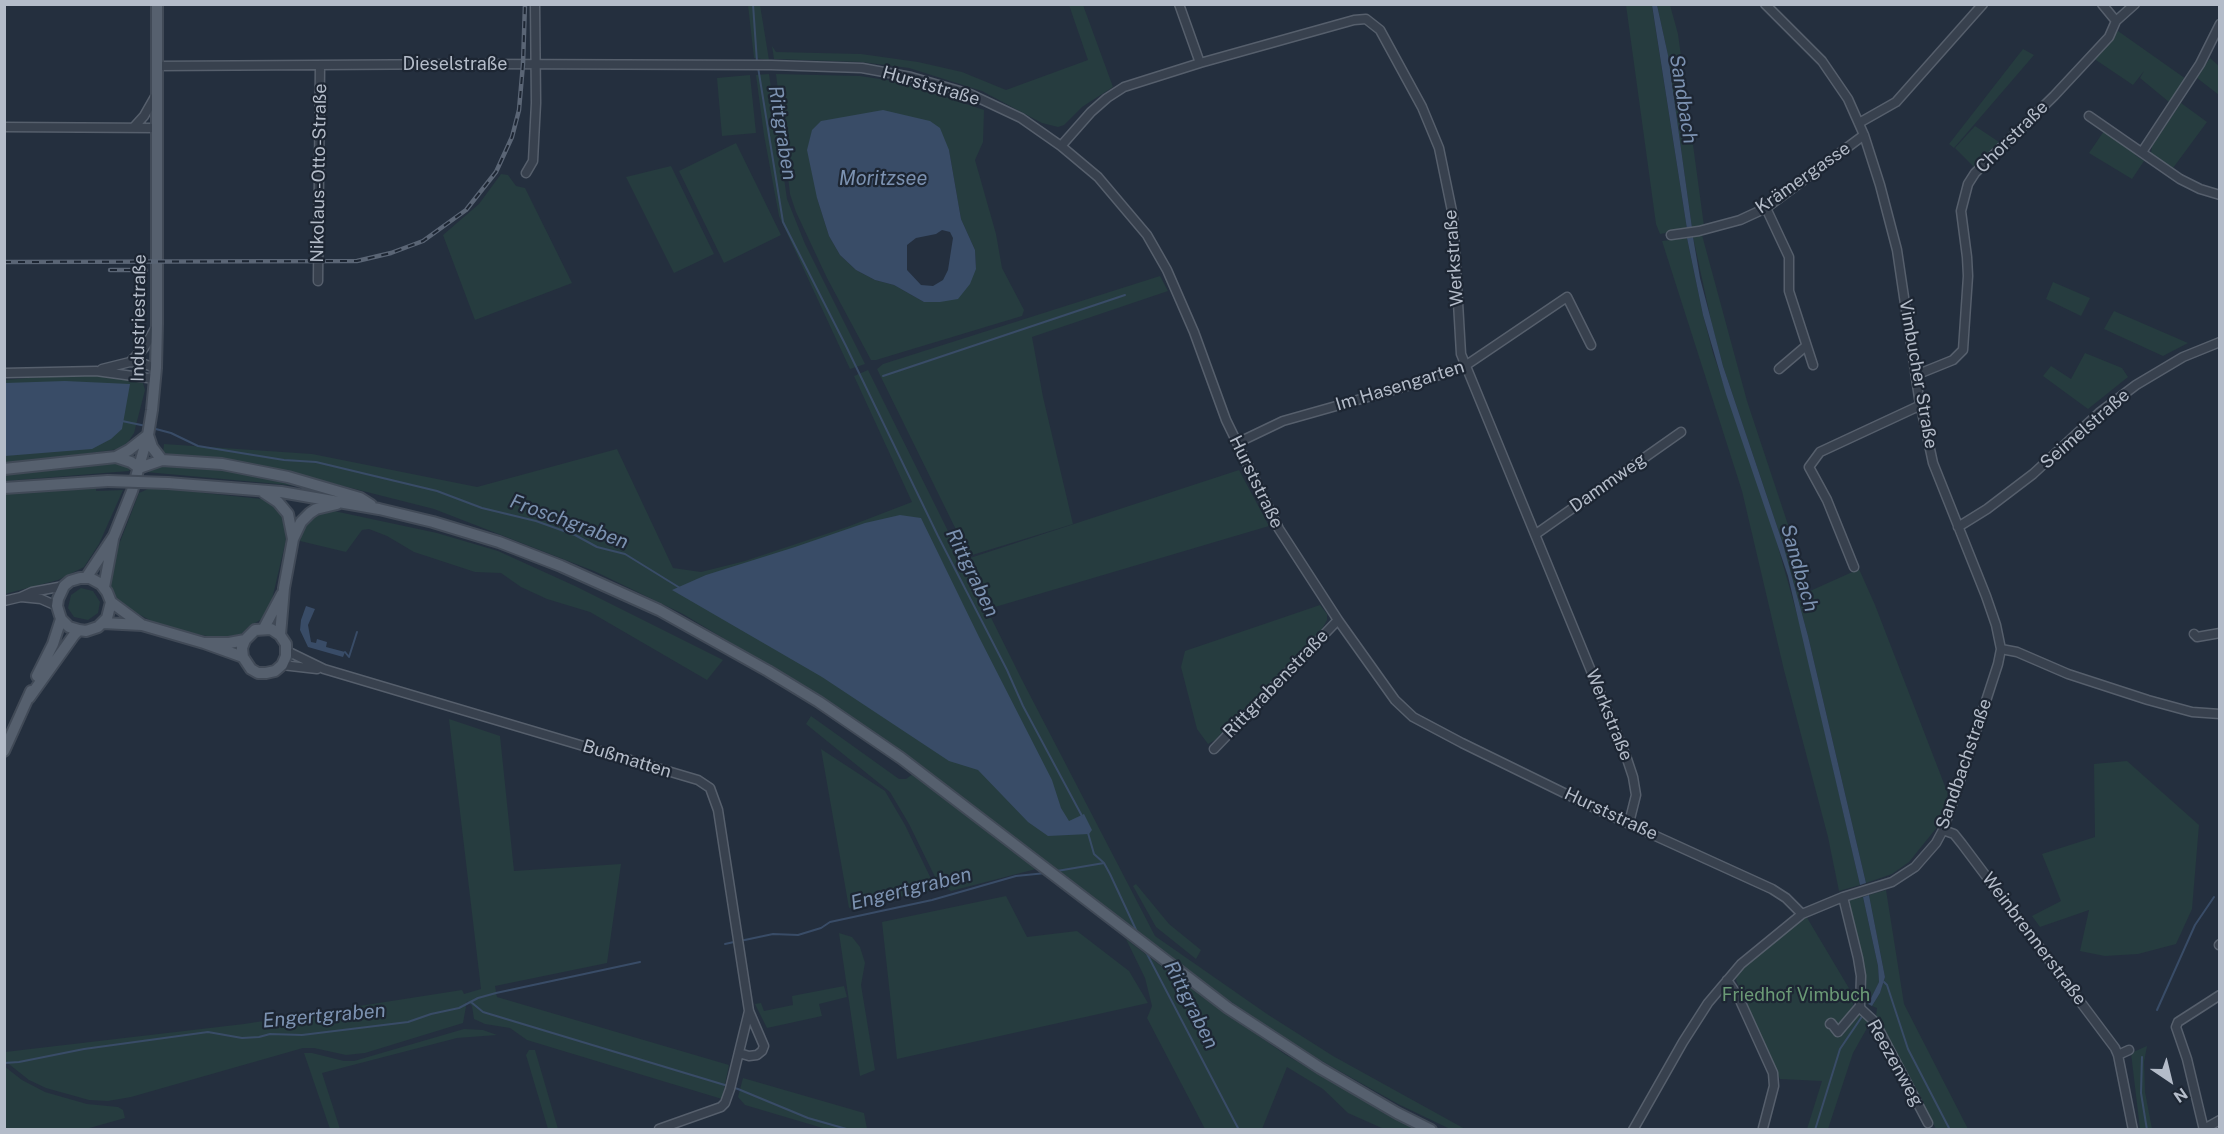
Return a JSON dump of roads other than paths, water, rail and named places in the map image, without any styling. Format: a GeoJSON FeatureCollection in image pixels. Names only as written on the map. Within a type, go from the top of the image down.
{"type":"FeatureCollection","features":[{"type":"Feature","properties":{"kind":"main road","name":"Industriestraße"},"geometry":{"type":"LineString","coordinates":[[114,536],[139,468],[148,435],[155,374],[157,4]]}},
{"type":"Feature","properties":{"kind":"main road"},"geometry":{"type":"LineString","coordinates":[[4,469],[116,457],[148,435],[152,447],[162,460]]}},
{"type":"Feature","properties":{"kind":"main road"},"geometry":{"type":"LineString","coordinates":[[116,457],[131,462],[139,468],[162,460],[222,464],[288,477],[360,498],[379,509]]}},
{"type":"Feature","properties":{"kind":"main road"},"geometry":{"type":"LineString","coordinates":[[4,488],[108,481],[168,483],[258,489],[344,502],[433,522],[488,539],[561,566],[648,605],[695,629],[819,702],[901,758],[1170,966],[1228,1008],[1320,1068],[1431,1130]]}},
{"type":"Feature","properties":{"kind":"main road"},"geometry":{"type":"LineString","coordinates":[[258,489],[278,502],[288,514],[293,539]]}},
{"type":"Feature","properties":{"kind":"main road"},"geometry":{"type":"LineString","coordinates":[[280,635],[284,588],[293,539],[301,522],[316,509],[344,502]]}},
{"type":"Feature","properties":{"kind":"main road"},"geometry":{"type":"LineString","coordinates":[[86,578],[114,536]]}},
{"type":"Feature","properties":{"kind":"main road"},"geometry":{"type":"LineString","coordinates":[[104,587],[114,536]]}},
{"type":"Feature","properties":{"kind":"main road"},"geometry":{"type":"LineString","coordinates":[[111,602],[109,613],[103,622],[92,630],[69,627],[62,619],[57,606],[64,586],[75,579],[94,579],[104,587],[111,602],[142,625]]}},
{"type":"Feature","properties":{"kind":"main road"},"geometry":{"type":"LineString","coordinates":[[264,628],[284,588]]}},
{"type":"Feature","properties":{"kind":"main road"},"geometry":{"type":"LineString","coordinates":[[4,752],[62,619]]}},
{"type":"Feature","properties":{"kind":"main road"},"geometry":{"type":"LineString","coordinates":[[103,622],[142,625],[243,657]]}},
{"type":"Feature","properties":{"kind":"main road"},"geometry":{"type":"LineString","coordinates":[[271,629],[280,635],[286,644],[287,651],[282,665],[271,672],[258,673],[248,666],[243,657],[242,648],[245,640],[255,630],[271,629]]}},
{"type":"Feature","properties":{"kind":"main road"},"geometry":{"type":"LineString","coordinates":[[29,698],[64,646],[79,630]]}},
{"type":"Feature","properties":{"kind":"main road"},"geometry":{"type":"LineString","coordinates":[[204,643],[245,640]]}},
{"type":"Feature","properties":{"kind":"street"},"geometry":{"type":"LineString","coordinates":[[526,173],[533,161],[536,103],[535,4]]}},
{"type":"Feature","properties":{"kind":"street"},"geometry":{"type":"LineString","coordinates":[[1179,4],[1200,63]]}},
{"type":"Feature","properties":{"kind":"street","name":"Vimbucher Straße"},"geometry":{"type":"LineString","coordinates":[[1766,4],[1822,61],[1848,99],[1864,135],[1878,177],[1897,250],[1921,405],[1933,463],[1996,625],[2001,649]]}},
{"type":"Feature","properties":{"kind":"street"},"geometry":{"type":"LineString","coordinates":[[1859,123],[1896,102],[1983,4]]}},
{"type":"Feature","properties":{"kind":"street"},"geometry":{"type":"LineString","coordinates":[[2102,4],[2116,21],[2135,4]]}},
{"type":"Feature","properties":{"kind":"street","name":"Werkstraße"},"geometry":{"type":"LineString","coordinates":[[1060,146],[1091,112],[1124,87],[1354,20],[1366,19],[1380,30],[1408,77],[1439,147],[1453,216],[1461,354],[1633,777],[1636,795],[1629,824]]}},
{"type":"Feature","properties":{"kind":"street","name":"Chorstraße"},"geometry":{"type":"LineString","coordinates":[[1916,375],[1953,360],[1963,350],[1968,264],[1961,211],[1968,184],[1975,173],[2054,96],[2109,37],[2116,21]]}},
{"type":"Feature","properties":{"kind":"street"},"geometry":{"type":"LineString","coordinates":[[2142,152],[2200,63],[2220,24]]}},
{"type":"Feature","properties":{"kind":"street","name":"Dieselstraße"},"geometry":{"type":"LineString","coordinates":[[157,66],[535,64],[752,66]]}},
{"type":"Feature","properties":{"kind":"street","name":"Nikolaus-Otto-Straße"},"geometry":{"type":"LineString","coordinates":[[318,281],[320,65]]}},
{"type":"Feature","properties":{"kind":"street","name":"Hurststraße"},"geometry":{"type":"LineString","coordinates":[[752,66],[862,68],[911,77],[970,94],[1021,118],[1060,146],[1098,177],[1147,235],[1167,270],[1186,313],[1226,420],[1278,529],[1338,620],[1395,700],[1413,717],[1462,743],[1629,824],[1772,889],[1786,898],[1802,914]]}},
{"type":"Feature","properties":{"kind":"street"},"geometry":{"type":"LineString","coordinates":[[134,127],[157,95]]}},
{"type":"Feature","properties":{"kind":"street"},"geometry":{"type":"LineString","coordinates":[[2089,116],[2180,179],[2200,189],[2220,195]]}},
{"type":"Feature","properties":{"kind":"street"},"geometry":{"type":"LineString","coordinates":[[4,127],[157,128]]}},
{"type":"Feature","properties":{"kind":"street","name":"Krämergasse"},"geometry":{"type":"LineString","coordinates":[[1671,235],[1698,231],[1740,220],[1766,208],[1864,135]]}},
{"type":"Feature","properties":{"kind":"street"},"geometry":{"type":"LineString","coordinates":[[1766,208],[1789,256],[1789,291],[1813,365]]}},
{"type":"Feature","properties":{"kind":"street","name":"Im Hasengarten"},"geometry":{"type":"LineString","coordinates":[[1237,443],[1283,421],[1407,386],[1465,366],[1568,297],[1591,345]]}},
{"type":"Feature","properties":{"kind":"street"},"geometry":{"type":"LineString","coordinates":[[130,363],[144,348],[157,324]]}},
{"type":"Feature","properties":{"kind":"street","name":"Seimelstraße"},"geometry":{"type":"LineString","coordinates":[[1958,527],[1987,509],[2033,474],[2099,413],[2136,385],[2183,357],[2220,342]]}},
{"type":"Feature","properties":{"kind":"street"},"geometry":{"type":"LineString","coordinates":[[1779,369],[1806,346]]}},
{"type":"Feature","properties":{"kind":"street"},"geometry":{"type":"LineString","coordinates":[[96,371],[130,363],[141,363],[155,374]]}},
{"type":"Feature","properties":{"kind":"street"},"geometry":{"type":"LineString","coordinates":[[4,373],[96,371],[155,374]]}},
{"type":"Feature","properties":{"kind":"street"},"geometry":{"type":"LineString","coordinates":[[1854,567],[1827,500],[1809,467],[1820,452],[1921,405]]}},
{"type":"Feature","properties":{"kind":"street","name":"Dammweg"},"geometry":{"type":"LineString","coordinates":[[1536,534],[1681,432]]}},
{"type":"Feature","properties":{"kind":"street"},"geometry":{"type":"LineString","coordinates":[[4,601],[32,592],[64,586]]}},
{"type":"Feature","properties":{"kind":"street"},"geometry":{"type":"LineString","coordinates":[[21,597],[41,599],[57,606]]}},
{"type":"Feature","properties":{"kind":"street","name":"Rittgrabenstraße"},"geometry":{"type":"LineString","coordinates":[[1214,749],[1338,620]]}},
{"type":"Feature","properties":{"kind":"street"},"geometry":{"type":"LineString","coordinates":[[2194,634],[2197,637],[2220,633]]}},
{"type":"Feature","properties":{"kind":"street"},"geometry":{"type":"LineString","coordinates":[[2001,649],[2017,652],[2068,674],[2148,700],[2192,712],[2220,714]]}},
{"type":"Feature","properties":{"kind":"street","name":"Sandbachstraße"},"geometry":{"type":"LineString","coordinates":[[1633,1130],[1708,1003],[1726,980],[1758,948],[1802,914],[1843,897],[1892,882],[1915,867],[1936,843],[1943,830],[2001,649]]}},
{"type":"Feature","properties":{"kind":"street","name":"Bußmatten"},"geometry":{"type":"LineString","coordinates":[[287,651],[324,669],[670,772],[704,783],[710,788],[717,802],[749,1011],[764,1046],[757,1055],[749,1056],[739,1053]]}},
{"type":"Feature","properties":{"kind":"street","name":"Bußmatten"},"geometry":{"type":"LineString","coordinates":[[282,665],[324,669]]}},
{"type":"Feature","properties":{"kind":"street","name":"Weinbrennerstraße"},"geometry":{"type":"LineString","coordinates":[[1943,830],[1954,834],[1962,844],[2071,987],[2118,1055],[2133,1130]]}},
{"type":"Feature","properties":{"kind":"street","name":"Reezenweg"},"geometry":{"type":"LineString","coordinates":[[1843,897],[1858,958],[1863,1010],[1879,1030],[1928,1123]]}},
{"type":"Feature","properties":{"kind":"street"},"geometry":{"type":"LineString","coordinates":[[1726,980],[1738,996],[1773,1073],[1774,1086],[1763,1128]]}},
{"type":"Feature","properties":{"kind":"street"},"geometry":{"type":"LineString","coordinates":[[2220,995],[2178,1022],[2176,1027],[2187,1059],[2204,1129],[2220,1120]]}},
{"type":"Feature","properties":{"kind":"street","name":"Reezenweg"},"geometry":{"type":"LineString","coordinates":[[1830,1024],[1832,1023],[1838,1032],[1863,1010]]}},
{"type":"Feature","properties":{"kind":"street","name":"Bußmatten"},"geometry":{"type":"LineString","coordinates":[[659,1129],[721,1107],[730,1089],[749,1011]]}},
{"type":"Feature","properties":{"kind":"street"},"geometry":{"type":"LineString","coordinates":[[2118,1055],[2129,1050]]}},
{"type":"Feature","properties":{"kind":"water"},"geometry":{"type":"Polygon","coordinates":[[[1652,5],[1657,5],[1668,55],[1692,228],[1687,229],[1652,5]]]}},
{"type":"Feature","properties":{"kind":"water","name":"Moritzsee"},"geometry":{"type":"Polygon","coordinates":[[[883,110],[930,121],[940,128],[949,150],[961,219],[975,250],[976,269],[970,284],[958,299],[924,302],[894,285],[875,280],[856,270],[840,255],[829,236],[817,198],[807,150],[812,130],[821,121],[883,110]],[[942,230],[936,234],[916,238],[907,245],[907,270],[921,285],[933,286],[943,280],[948,270],[953,238],[950,232],[942,230]]]}},
{"type":"Feature","properties":{"kind":"water"},"geometry":{"type":"Polygon","coordinates":[[[1693,237],[1700,278],[1723,366],[1783,544],[1808,636],[1866,883],[1860,885],[1788,576],[1726,394],[1703,315],[1687,238],[1693,237]]]}},
{"type":"Feature","properties":{"kind":"water"},"geometry":{"type":"Polygon","coordinates":[[[65,381],[130,384],[122,429],[111,439],[92,449],[5,456],[5,383],[65,381]]]}},
{"type":"Feature","properties":{"kind":"water"},"geometry":{"type":"Polygon","coordinates":[[[900,515],[921,518],[1052,780],[1061,808],[1069,821],[1084,814],[1092,830],[1089,834],[1048,836],[1028,822],[978,770],[949,761],[822,677],[672,590],[706,575],[865,523],[900,515]]]}},
{"type":"Feature","properties":{"kind":"water"},"geometry":{"type":"Polygon","coordinates":[[[306,606],[315,609],[308,625],[311,642],[316,643],[317,639],[327,642],[326,647],[345,652],[343,657],[308,647],[300,630],[306,606]]]}},
{"type":"Feature","properties":{"kind":"water"},"geometry":{"type":"Polygon","coordinates":[[[1869,895],[1885,977],[1880,993],[1872,1006],[1868,1004],[1879,982],[1878,966],[1863,897],[1869,895]]]}},
{"type":"Feature","properties":{"kind":"waterway","name":"Rittgraben"},"geometry":{"type":"LineString","coordinates":[[753,4],[757,62]]}},
{"type":"Feature","properties":{"kind":"waterway","name":"Rittgraben"},"geometry":{"type":"LineString","coordinates":[[758,67],[783,222],[1023,706],[1082,816]]}},
{"type":"Feature","properties":{"kind":"waterway"},"geometry":{"type":"LineString","coordinates":[[883,376],[1125,295]]}},
{"type":"Feature","properties":{"kind":"waterway","name":"Froschgraben"},"geometry":{"type":"LineString","coordinates":[[122,421],[146,426]]}},
{"type":"Feature","properties":{"kind":"waterway","name":"Froschgraben"},"geometry":{"type":"LineString","coordinates":[[152,428],[171,433],[198,446],[284,460],[316,462],[437,491],[482,508],[536,521],[575,535],[597,547],[625,554],[680,588]]}},
{"type":"Feature","properties":{"kind":"waterway"},"geometry":{"type":"LineString","coordinates":[[345,652],[349,657],[357,632]]}},
{"type":"Feature","properties":{"kind":"waterway","name":"Rittgraben"},"geometry":{"type":"LineString","coordinates":[[1088,833],[1094,854],[1104,863],[1138,934]]}},
{"type":"Feature","properties":{"kind":"waterway","name":"Engertgraben"},"geometry":{"type":"LineString","coordinates":[[1057,871],[1104,863]]}},
{"type":"Feature","properties":{"kind":"waterway","name":"Engertgraben"},"geometry":{"type":"LineString","coordinates":[[740,941],[773,934],[798,935],[821,928],[830,922],[932,900],[1016,876],[1046,873]]}},
{"type":"Feature","properties":{"kind":"waterway"},"geometry":{"type":"LineString","coordinates":[[2157,1010],[2195,925],[2214,897]]}},
{"type":"Feature","properties":{"kind":"waterway","name":"Engertgraben"},"geometry":{"type":"LineString","coordinates":[[725,944],[734,942]]}},
{"type":"Feature","properties":{"kind":"waterway","name":"Rittgraben"},"geometry":{"type":"LineString","coordinates":[[1145,950],[1239,1130]]}},
{"type":"Feature","properties":{"kind":"waterway","name":"Engertgraben"},"geometry":{"type":"LineString","coordinates":[[4,1063],[84,1049],[208,1032],[242,1038],[270,1034],[302,1035],[408,1022],[459,1008],[478,998],[496,993],[640,962]]}},
{"type":"Feature","properties":{"kind":"waterway"},"geometry":{"type":"LineString","coordinates":[[1884,982],[1887,985],[1908,1049],[1950,1130]]}},
{"type":"Feature","properties":{"kind":"waterway"},"geometry":{"type":"LineString","coordinates":[[471,1002],[483,1012],[738,1089],[808,1118],[850,1130]]}},
{"type":"Feature","properties":{"kind":"waterway","name":"Sandbach"},"geometry":{"type":"LineString","coordinates":[[1815,1130],[1840,1049],[1863,1015]]}},
{"type":"Feature","properties":{"kind":"waterway"},"geometry":{"type":"LineString","coordinates":[[2142,1057],[2141,1093],[2147,1130]]}},
{"type":"Feature","properties":{"kind":"railway"},"geometry":{"type":"LineString","coordinates":[[4,262],[357,261],[391,253],[423,241],[466,210],[496,172],[512,137],[519,110],[525,4]]}},
{"type":"Feature","properties":{"kind":"railway"},"geometry":{"type":"LineString","coordinates":[[110,270],[146,270]]}},
{"type":"Feature","properties":{"kind":"park label","name":"Friedhof Vimbuch"},"geometry":{"type":"Point","coordinates":[1796,995]}}]}
